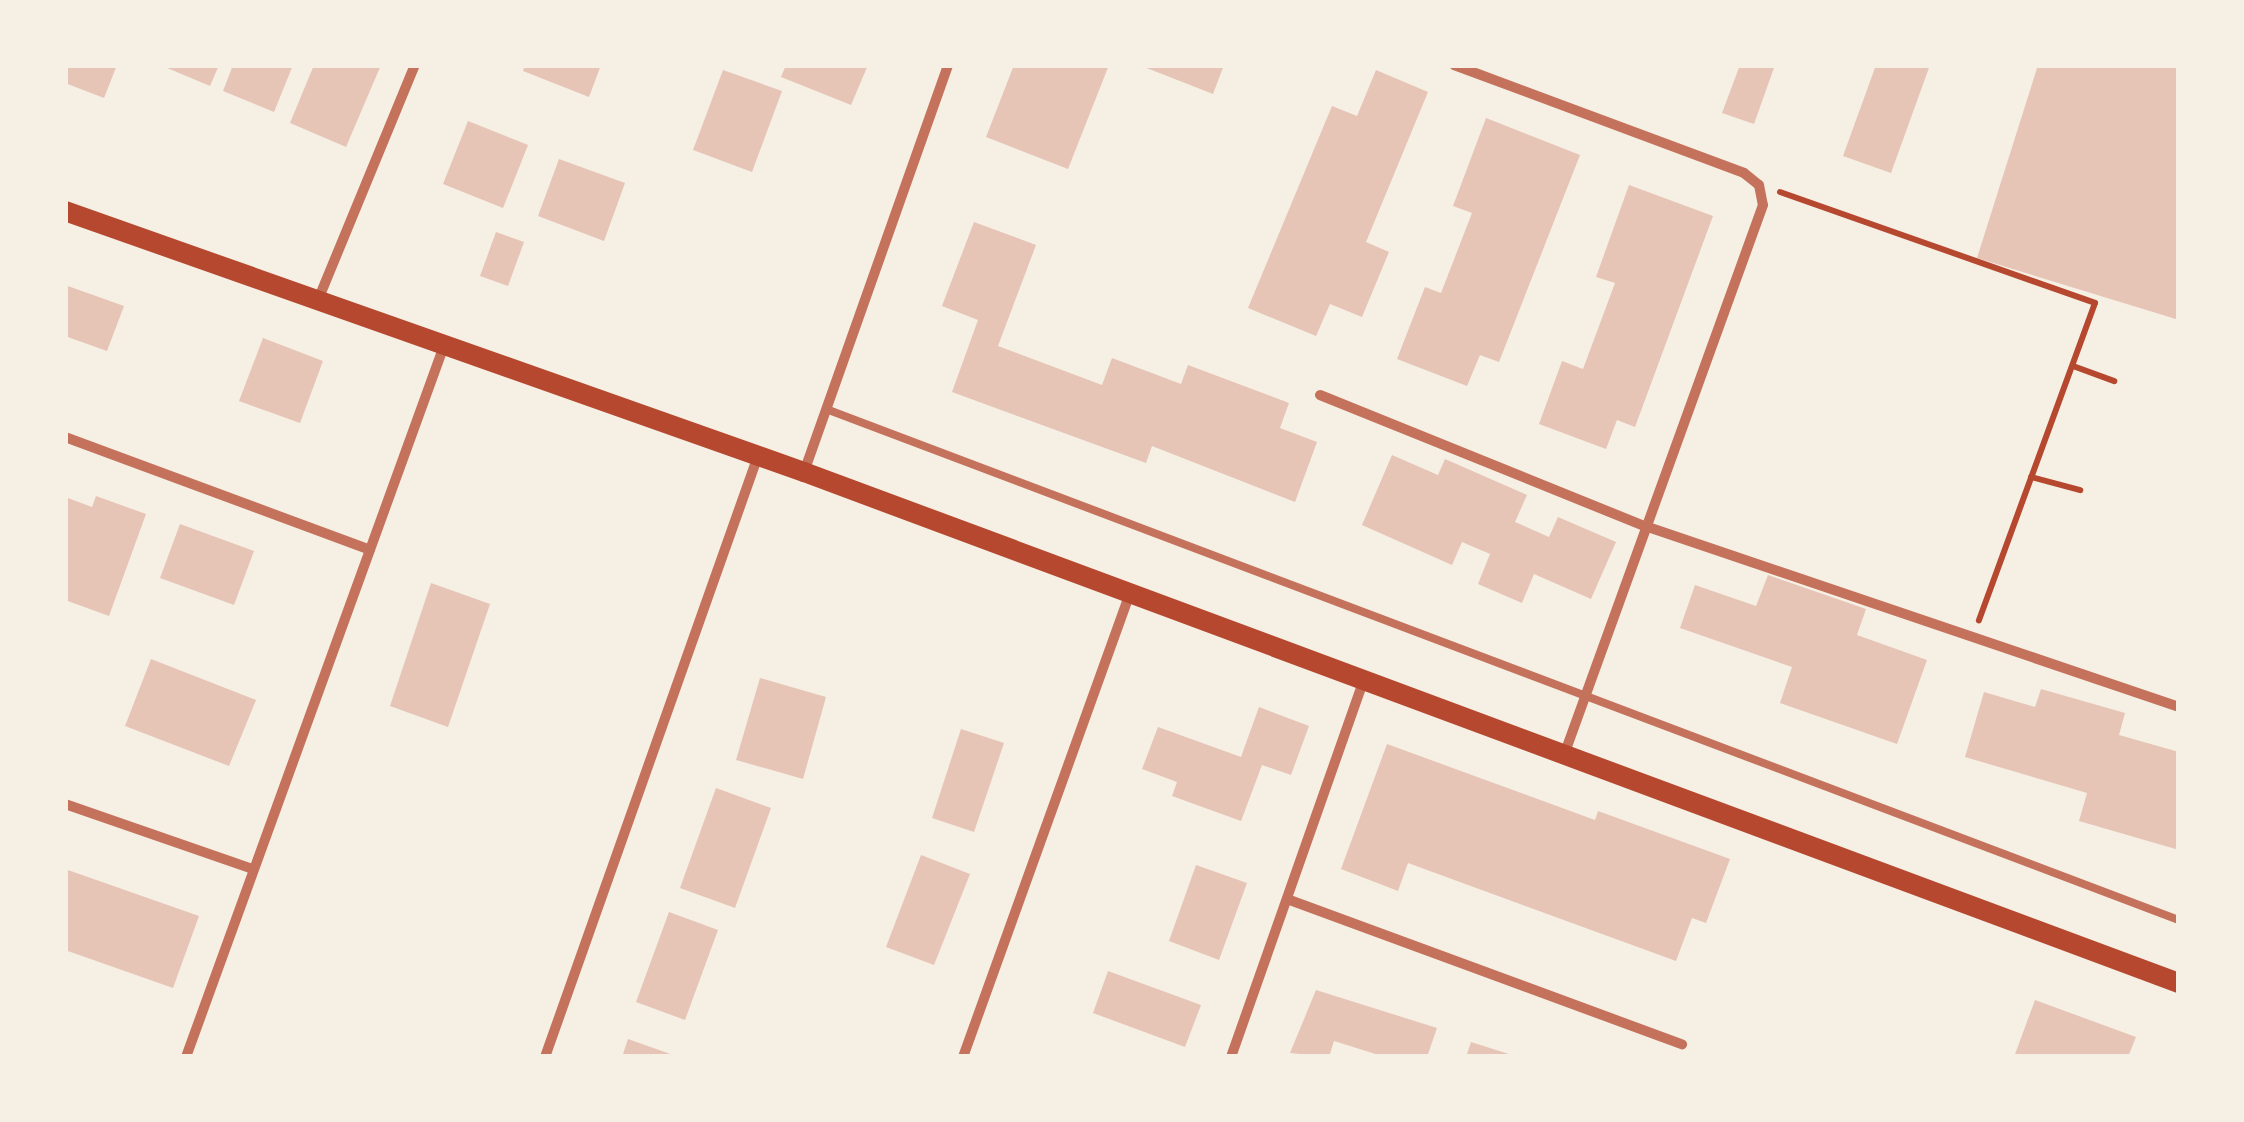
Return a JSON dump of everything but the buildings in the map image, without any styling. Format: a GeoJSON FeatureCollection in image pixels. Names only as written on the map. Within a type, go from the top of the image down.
{"type":"FeatureCollection","features":[{"type":"Feature","properties":{"kind":"main road"},"geometry":{"type":"LineString","coordinates":[[65,211],[804,472],[1362,684],[2179,983]]}},
{"type":"Feature","properties":{"kind":"street"},"geometry":{"type":"LineString","coordinates":[[318,300],[415,65]]}},
{"type":"Feature","properties":{"kind":"street"},"geometry":{"type":"LineString","coordinates":[[804,472],[948,65]]}},
{"type":"Feature","properties":{"kind":"street"},"geometry":{"type":"LineString","coordinates":[[1454,65],[1744,173],[1760,185],[1763,205],[1563,756]]}},
{"type":"Feature","properties":{"kind":"street"},"geometry":{"type":"LineString","coordinates":[[186,1057],[444,346]]}},
{"type":"Feature","properties":{"kind":"street"},"geometry":{"type":"LineString","coordinates":[[1320,395],[1645,526],[2179,707]]}},
{"type":"Feature","properties":{"kind":"street"},"geometry":{"type":"LineString","coordinates":[[65,437],[370,550]]}},
{"type":"Feature","properties":{"kind":"street"},"geometry":{"type":"LineString","coordinates":[[545,1057],[758,456]]}},
{"type":"Feature","properties":{"kind":"street"},"geometry":{"type":"LineString","coordinates":[[963,1057],[1128,595]]}},
{"type":"Feature","properties":{"kind":"street"},"geometry":{"type":"LineString","coordinates":[[1231,1057],[1362,684]]}},
{"type":"Feature","properties":{"kind":"street"},"geometry":{"type":"LineString","coordinates":[[65,804],[253,869]]}},
{"type":"Feature","properties":{"kind":"street"},"geometry":{"type":"LineString","coordinates":[[1286,899],[1682,1044]]}},
{"type":"Feature","properties":{"kind":"lane"},"geometry":{"type":"LineString","coordinates":[[826,409],[2179,920]]}},
{"type":"Feature","properties":{"kind":"path"},"geometry":{"type":"LineString","coordinates":[[1760,185],[2090,298],[2094,310],[1973,637]]}},
{"type":"Feature","properties":{"kind":"path"},"geometry":{"type":"LineString","coordinates":[[2074,366],[2114,381]]}},
{"type":"Feature","properties":{"kind":"path"},"geometry":{"type":"LineString","coordinates":[[2031,477],[2080,490]]}}]}
